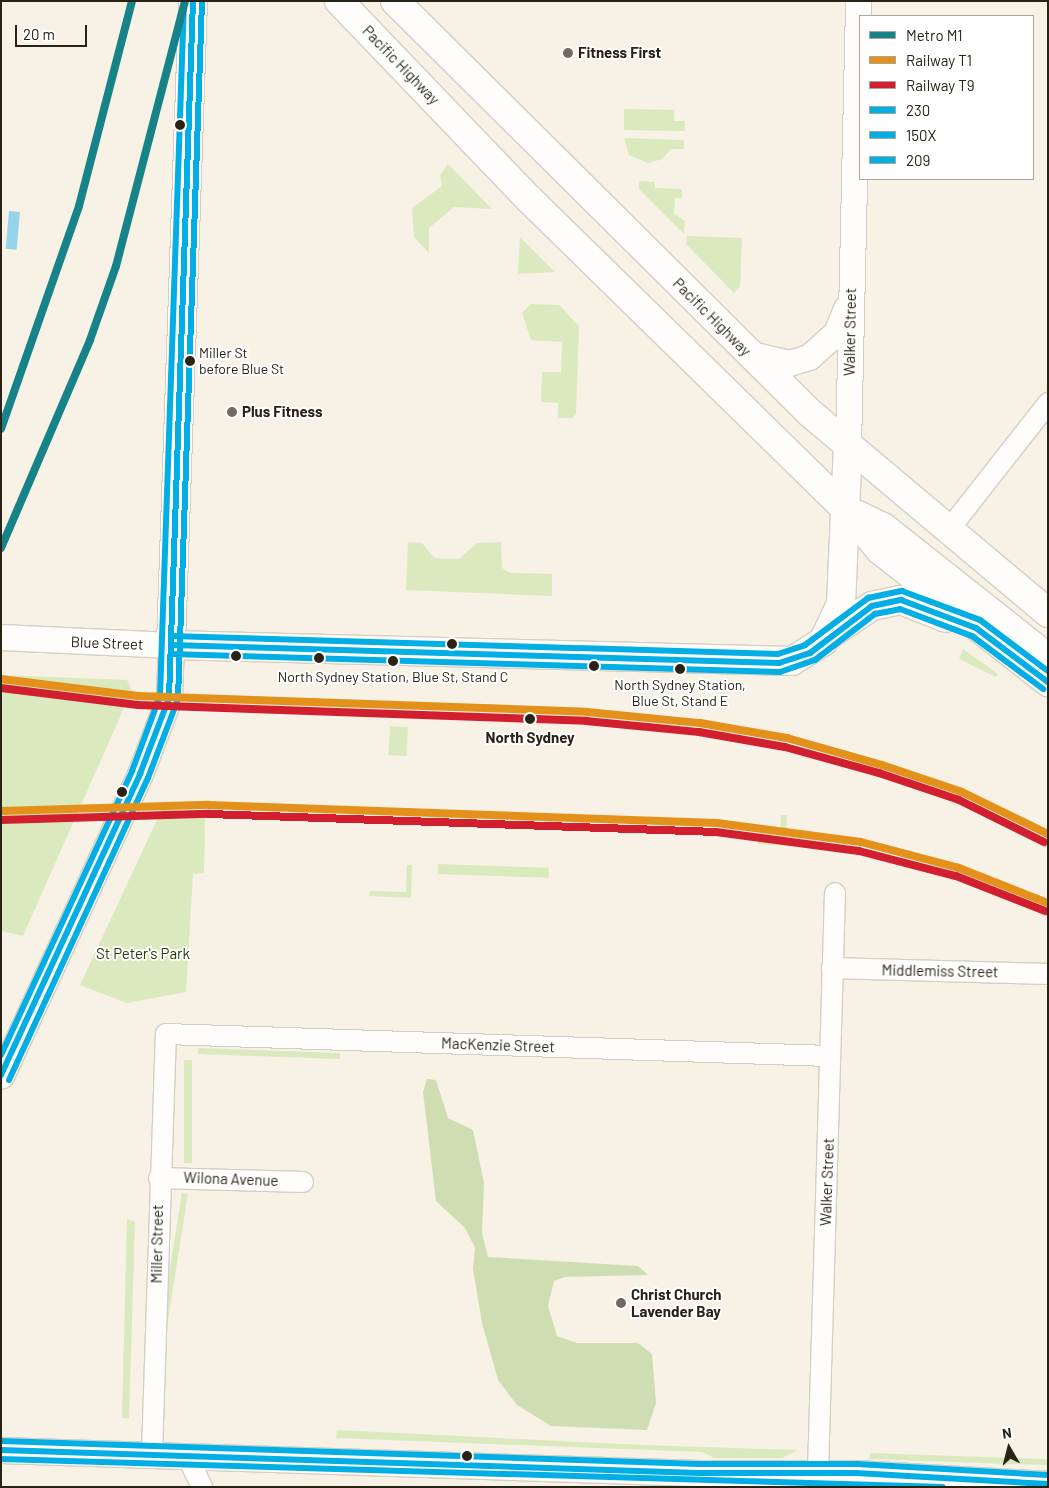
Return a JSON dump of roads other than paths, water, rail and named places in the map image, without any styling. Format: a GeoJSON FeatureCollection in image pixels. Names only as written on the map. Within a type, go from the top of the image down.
{"type":"FeatureCollection","features":[{"type":"Feature","properties":{"kind":"main road"},"geometry":{"type":"LineString","coordinates":[[171,645],[193,1]]}},
{"type":"Feature","properties":{"kind":"main road","name":"Pacific Highway"},"geometry":{"type":"LineString","coordinates":[[339,1],[529,199],[846,509],[880,550],[976,628],[1048,682]]}},
{"type":"Feature","properties":{"kind":"main road","name":"Pacific Highway"},"geometry":{"type":"LineString","coordinates":[[395,1],[750,354],[848,446],[947,532],[1048,613]]}},
{"type":"Feature","properties":{"kind":"main road","name":"Walker Street"},"geometry":{"type":"LineString","coordinates":[[810,653],[830,634],[843,592],[848,446]]}},
{"type":"Feature","properties":{"kind":"main road","name":"Pacific Highway"},"geometry":{"type":"LineString","coordinates":[[846,509],[883,527],[1048,658]]}},
{"type":"Feature","properties":{"kind":"main road"},"geometry":{"type":"LineString","coordinates":[[830,634],[872,606],[901,600],[976,628]]}},
{"type":"Feature","properties":{"kind":"main road","name":"Blue Street"},"geometry":{"type":"LineString","coordinates":[[171,645],[763,663],[792,661],[810,653]]}},
{"type":"Feature","properties":{"kind":"street","name":"Walker Street"},"geometry":{"type":"LineString","coordinates":[[848,446],[858,1]]}},
{"type":"Feature","properties":{"kind":"street"},"geometry":{"type":"LineString","coordinates":[[750,354],[789,363],[809,357],[836,333],[850,299]]}},
{"type":"Feature","properties":{"kind":"street"},"geometry":{"type":"LineString","coordinates":[[947,532],[1048,403]]}},
{"type":"Feature","properties":{"kind":"street","name":"Blue Street"},"geometry":{"type":"LineString","coordinates":[[1,638],[171,645]]}},
{"type":"Feature","properties":{"kind":"street"},"geometry":{"type":"LineString","coordinates":[[1,1076],[144,765],[168,698],[171,645]]}},
{"type":"Feature","properties":{"kind":"street","name":"Walker Street"},"geometry":{"type":"LineString","coordinates":[[821,1479],[835,893]]}},
{"type":"Feature","properties":{"kind":"street","name":"Middlemiss Street"},"geometry":{"type":"LineString","coordinates":[[832,968],[1048,974]]}},
{"type":"Feature","properties":{"kind":"street","name":"MacKenzie Street"},"geometry":{"type":"LineString","coordinates":[[166,1034],[830,1056]]}},
{"type":"Feature","properties":{"kind":"street","name":"Miller Street"},"geometry":{"type":"LineString","coordinates":[[152,1453],[159,1178],[166,1034]]}},
{"type":"Feature","properties":{"kind":"street","name":"Wilona Avenue"},"geometry":{"type":"LineString","coordinates":[[159,1178],[304,1182]]}},
{"type":"Feature","properties":{"kind":"street"},"geometry":{"type":"LineString","coordinates":[[1,1450],[186,1454],[821,1479],[1048,1484]]}},
{"type":"Feature","properties":{"kind":"street"},"geometry":{"type":"LineString","coordinates":[[186,1454],[202,1487]]}},
{"type":"Feature","properties":{"kind":"water"},"geometry":{"type":"Polygon","coordinates":[[[9,211],[20,212],[17,250],[6,249],[9,211]]]}},
{"type":"Feature","properties":{"kind":"metro line","name":"M1"},"geometry":{"type":"LineString","coordinates":[[1,429],[79,206],[132,1]]}},
{"type":"Feature","properties":{"kind":"metro line","name":"M1"},"geometry":{"type":"LineString","coordinates":[[1,548],[90,340],[116,266],[185,1]]}},
{"type":"Feature","properties":{"kind":"rail line","name":"T1"},"geometry":{"type":"LineString","coordinates":[[1,679],[138,696],[587,712],[700,723],[787,738],[882,765],[962,792],[1048,834]]}},
{"type":"Feature","properties":{"kind":"rail line","name":"T9"},"geometry":{"type":"LineString","coordinates":[[1,688],[138,705],[586,721],[699,732],[785,747],[879,773],[959,800],[1044,842]]}},
{"type":"Feature","properties":{"kind":"rail line","name":"T1"},"geometry":{"type":"LineString","coordinates":[[1,811],[209,805],[717,823],[861,842],[959,868],[1048,903]]}},
{"type":"Feature","properties":{"kind":"rail line","name":"T9"},"geometry":{"type":"LineString","coordinates":[[1,820],[209,814],[716,832],[859,851],[956,876],[1045,911]]}},
{"type":"Feature","properties":{"kind":"place","name":"Fitness First"},"geometry":{"type":"Point","coordinates":[568,53]}},
{"type":"Feature","properties":{"kind":"place","name":"Miller St before Blue St"},"geometry":{"type":"Point","coordinates":[190,361]}},
{"type":"Feature","properties":{"kind":"place","name":"Plus Fitness"},"geometry":{"type":"Point","coordinates":[232,412]}},
{"type":"Feature","properties":{"kind":"place","name":"North Sydney Station, Blue St, Stand C"},"geometry":{"type":"Point","coordinates":[393,661]}},
{"type":"Feature","properties":{"kind":"place","name":"North Sydney Station, Blue St, Stand E"},"geometry":{"type":"Point","coordinates":[680,669]}},
{"type":"Feature","properties":{"kind":"place","name":"North Sydney"},"geometry":{"type":"Point","coordinates":[530,719]}},
{"type":"Feature","properties":{"kind":"place","name":"Christ Church Lavender Bay"},"geometry":{"type":"Point","coordinates":[621,1303]}},
{"type":"Feature","properties":{"kind":"park label","name":"St Peter's Park"},"geometry":{"type":"Point","coordinates":[143,954]}}]}
